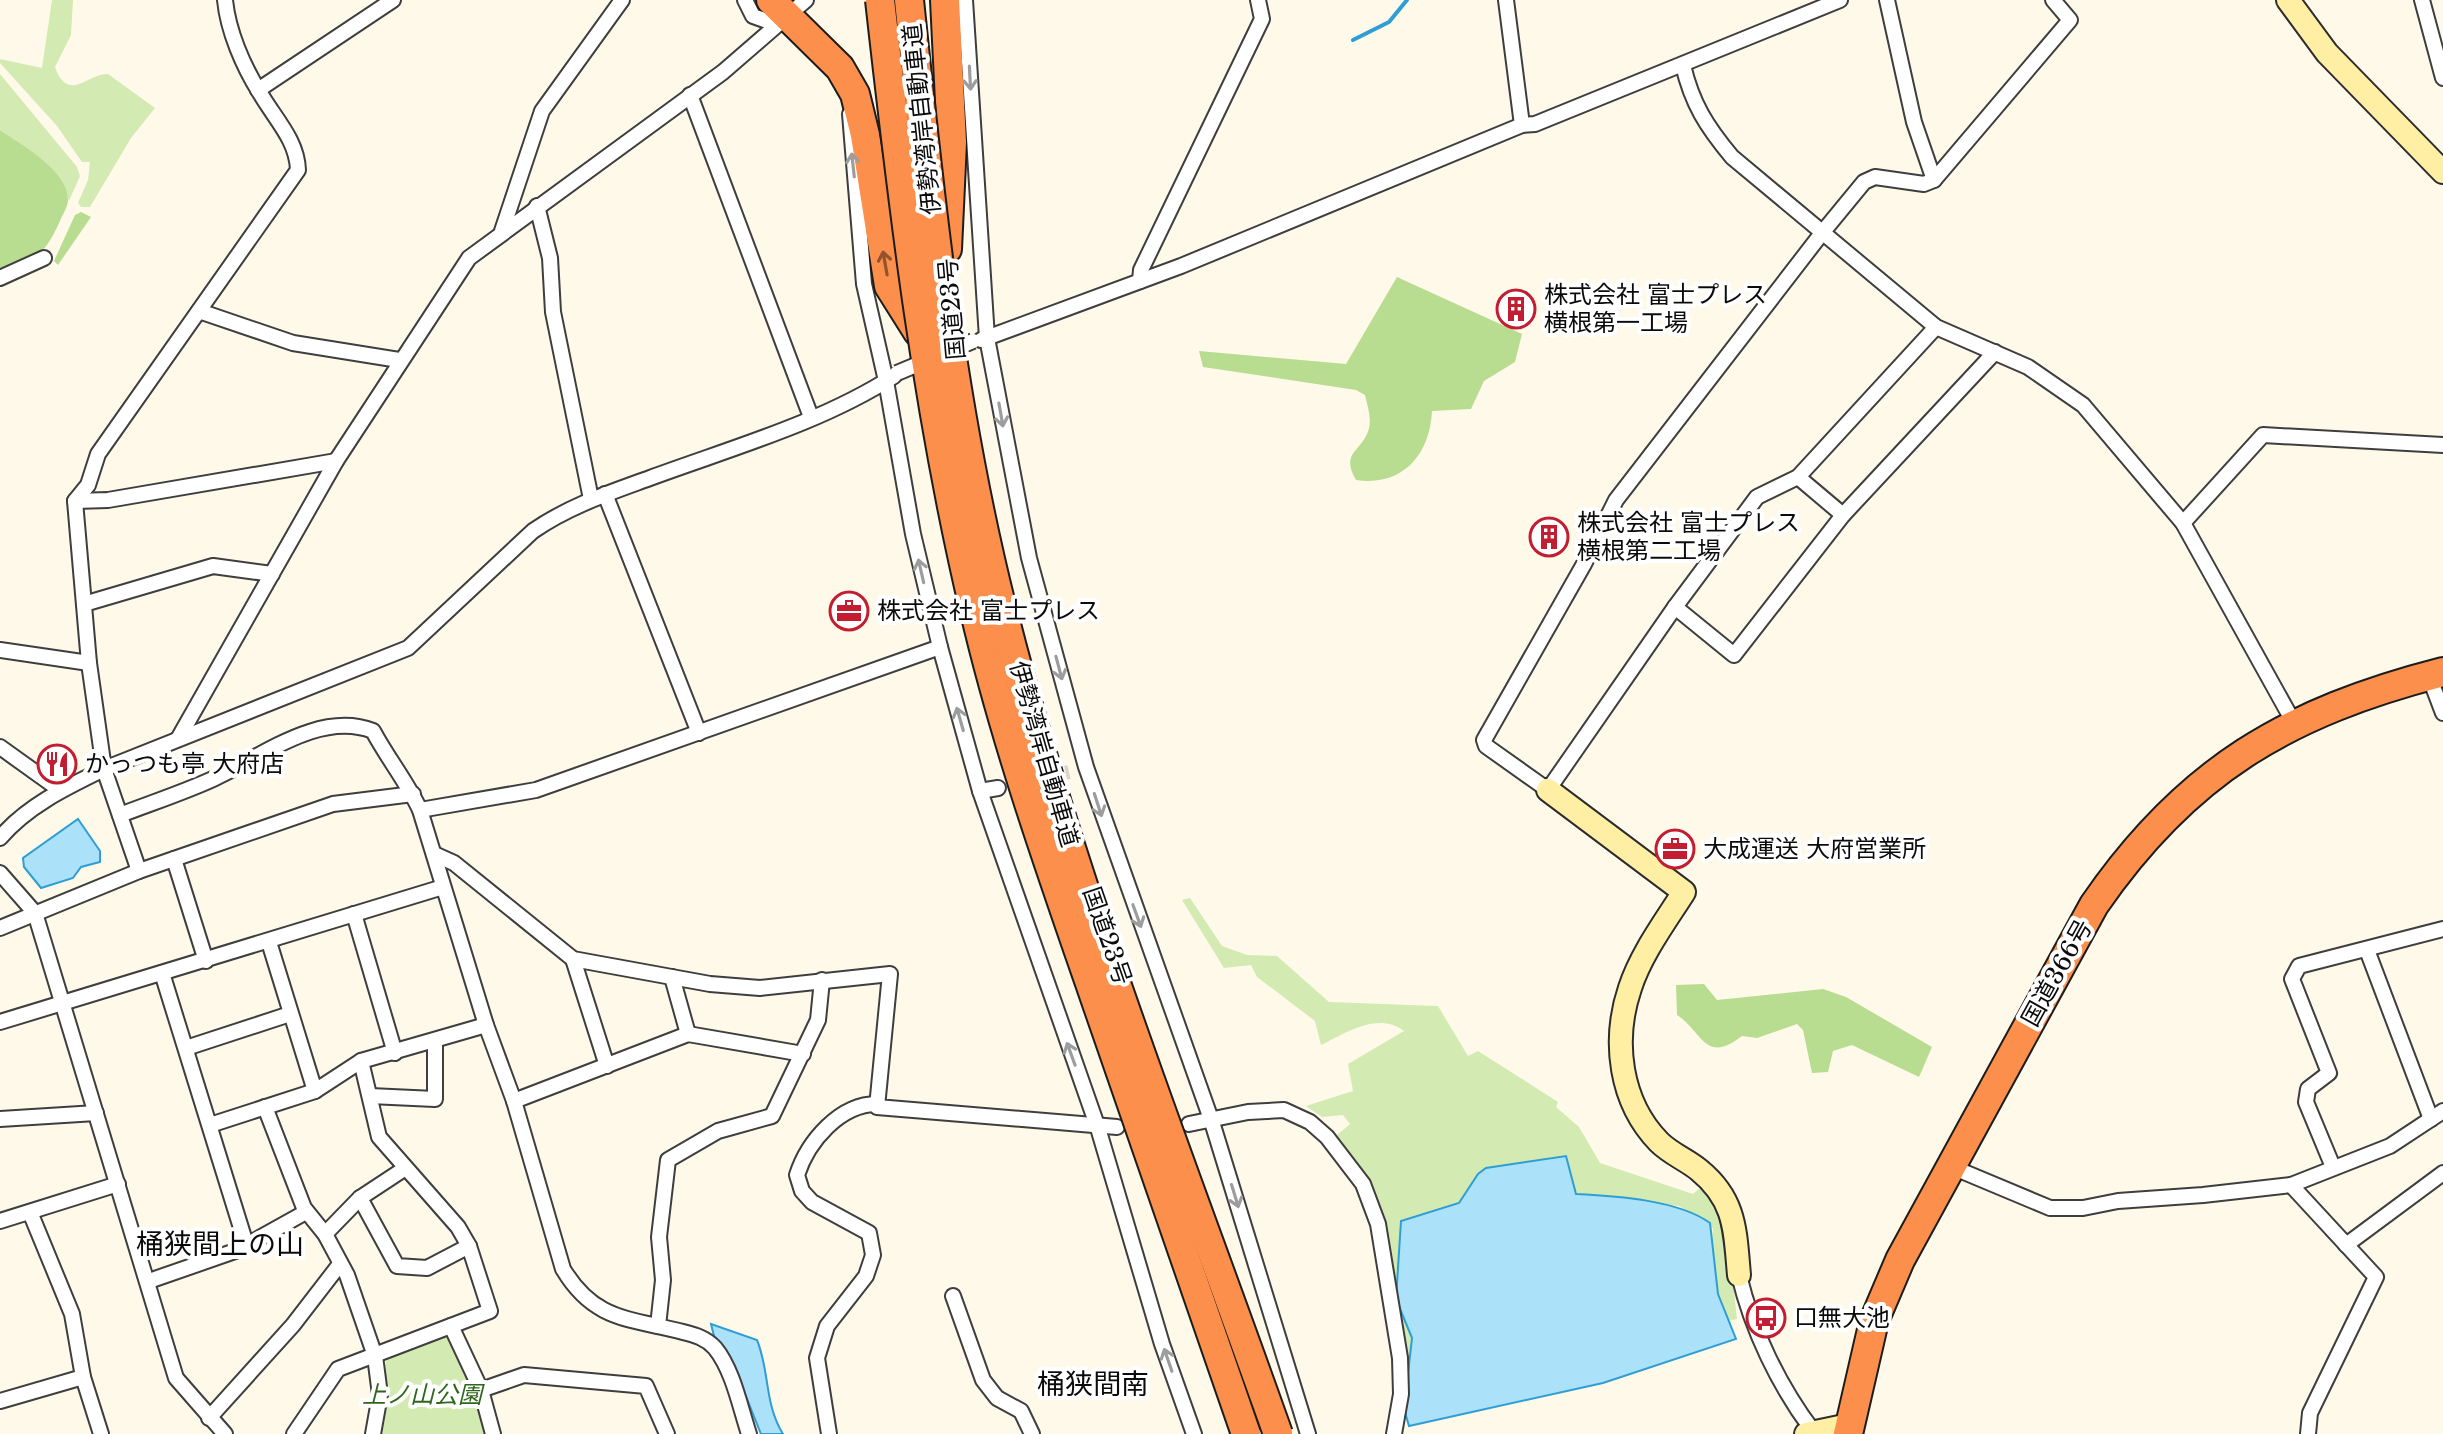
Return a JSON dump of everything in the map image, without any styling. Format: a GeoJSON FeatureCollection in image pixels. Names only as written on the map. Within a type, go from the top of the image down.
{"type":"FeatureCollection","features":[{"type":"Feature","properties":{"kind":"highway","name":"国道23号"},"geometry":{"type":"LineString","coordinates":[[870,0],[881,43],[918,332],[967,598],[1002,722],[1075,949],[1244,1434]]}},
{"type":"Feature","properties":{"kind":"highway","name":"伊勢湾岸自動車道"},"geometry":{"type":"LineString","coordinates":[[880,0],[921,332],[936,423],[975,613],[1005,728],[1042,842],[1244,1434]]}},
{"type":"Feature","properties":{"kind":"highway","name":"国道23号"},"geometry":{"type":"LineString","coordinates":[[911,0],[947,249],[948,309],[975,469],[1034,716],[1281,1434]]}},
{"type":"Feature","properties":{"kind":"highway","name":"伊勢湾岸自動車道"},"geometry":{"type":"LineString","coordinates":[[911,0],[926,167],[957,397],[1001,604],[1032,720],[1091,906],[1281,1434]]}},
{"type":"Feature","properties":{"kind":"highway"},"geometry":{"type":"LineString","coordinates":[[945,0],[952,142],[947,249]]}},
{"type":"Feature","properties":{"kind":"highway"},"geometry":{"type":"LineString","coordinates":[[788,6],[840,68],[855,94],[889,286],[918,332]]}},
{"type":"Feature","properties":{"kind":"highway","name":"国道366号"},"geometry":{"type":"LineString","coordinates":[[1849,1429],[1874,1321],[1900,1260],[2088,916],[2120,867],[2158,823],[2202,783],[2260,742],[2294,723],[2371,691],[2436,674]]}},
{"type":"Feature","properties":{"kind":"street"},"geometry":{"type":"LineString","coordinates":[[139,871],[104,769],[89,663],[75,501],[88,485],[98,454],[298,170],[297,151],[258,90],[227,22],[225,0]]}},
{"type":"Feature","properties":{"kind":"street"},"geometry":{"type":"LineString","coordinates":[[258,90],[393,0]]}},
{"type":"Feature","properties":{"kind":"street"},"geometry":{"type":"LineString","coordinates":[[502,231],[542,111],[622,0]]}},
{"type":"Feature","properties":{"kind":"street"},"geometry":{"type":"LineString","coordinates":[[745,0],[753,16],[770,22],[788,6]]}},
{"type":"Feature","properties":{"kind":"street"},"geometry":{"type":"LineString","coordinates":[[965,0],[980,340],[1029,558],[1086,767],[1212,1122],[1308,1434]]}},
{"type":"Feature","properties":{"kind":"street"},"geometry":{"type":"LineString","coordinates":[[1140,281],[1141,270],[1262,19],[1258,0]]}},
{"type":"Feature","properties":{"kind":"street"},"geometry":{"type":"LineString","coordinates":[[1506,0],[1522,125]]}},
{"type":"Feature","properties":{"kind":"street"},"geometry":{"type":"LineString","coordinates":[[0,838],[11,825],[60,790],[104,769],[408,648],[533,531],[591,499],[811,417],[892,377],[980,340],[1140,281],[1441,161],[1522,125],[1535,124],[1683,65],[1802,7],[1840,0]]}},
{"type":"Feature","properties":{"kind":"street"},"geometry":{"type":"LineString","coordinates":[[1887,0],[1914,122],[1934,180]]}},
{"type":"Feature","properties":{"kind":"street"},"geometry":{"type":"LineString","coordinates":[[1849,1429],[1810,1433],[1783,1389],[1744,1296],[1734,1220],[1721,1192],[1700,1171],[1662,1145],[1637,1118],[1623,1077],[1623,1020],[1630,987],[1684,892],[1486,746],[1484,740],[1584,564],[1616,500],[1864,182],[1875,177],[1924,184],[1934,180],[2070,20],[2053,0]]}},
{"type":"Feature","properties":{"kind":"street"},"geometry":{"type":"LineString","coordinates":[[2288,0],[2327,53],[2443,172]]}},
{"type":"Feature","properties":{"kind":"street"},"geometry":{"type":"LineString","coordinates":[[2422,0],[2443,78]]}},
{"type":"Feature","properties":{"kind":"street"},"geometry":{"type":"LineString","coordinates":[[178,739],[336,461],[399,360],[469,258],[690,95],[788,6]]}},
{"type":"Feature","properties":{"kind":"street"},"geometry":{"type":"LineString","coordinates":[[1683,65],[1691,100],[1705,125],[1732,157],[1936,327],[2028,367],[2083,405],[2118,441],[2183,523],[2294,723]]}},
{"type":"Feature","properties":{"kind":"street"},"geometry":{"type":"LineString","coordinates":[[855,94],[849,130],[864,284],[892,377],[913,534],[940,647],[980,791],[1098,1128],[1162,1344],[1194,1434]]}},
{"type":"Feature","properties":{"kind":"street"},"geometry":{"type":"LineString","coordinates":[[690,95],[811,417]]}},
{"type":"Feature","properties":{"kind":"street"},"geometry":{"type":"LineString","coordinates":[[537,206],[550,258],[553,312],[591,499]]}},
{"type":"Feature","properties":{"kind":"street"},"geometry":{"type":"LineString","coordinates":[[0,278],[44,258]]}},
{"type":"Feature","properties":{"kind":"street"},"geometry":{"type":"LineString","coordinates":[[199,311],[293,343],[399,360]]}},
{"type":"Feature","properties":{"kind":"street"},"geometry":{"type":"LineString","coordinates":[[1548,790],[1675,607],[1757,497],[1798,477],[1936,327]]}},
{"type":"Feature","properties":{"kind":"street"},"geometry":{"type":"LineString","coordinates":[[1675,607],[1734,655],[1843,515],[1995,352]]}},
{"type":"Feature","properties":{"kind":"street"},"geometry":{"type":"LineString","coordinates":[[2183,523],[2263,435],[2443,445]]}},
{"type":"Feature","properties":{"kind":"street"},"geometry":{"type":"LineString","coordinates":[[75,501],[108,500],[336,461]]}},
{"type":"Feature","properties":{"kind":"street"},"geometry":{"type":"LineString","coordinates":[[1798,477],[1843,515]]}},
{"type":"Feature","properties":{"kind":"street"},"geometry":{"type":"LineString","coordinates":[[605,494],[699,733]]}},
{"type":"Feature","properties":{"kind":"street"},"geometry":{"type":"LineString","coordinates":[[84,604],[213,566],[272,574]]}},
{"type":"Feature","properties":{"kind":"street"},"geometry":{"type":"LineString","coordinates":[[420,810],[536,790],[940,647]]}},
{"type":"Feature","properties":{"kind":"street"},"geometry":{"type":"LineString","coordinates":[[0,650],[89,663]]}},
{"type":"Feature","properties":{"kind":"street"},"geometry":{"type":"LineString","coordinates":[[2436,674],[2443,713]]}},
{"type":"Feature","properties":{"kind":"street"},"geometry":{"type":"LineString","coordinates":[[120,815],[213,779],[328,727],[355,724],[373,731],[420,810],[486,1025],[514,1101],[563,1269],[574,1288],[606,1313],[702,1337],[715,1348],[749,1434]]}},
{"type":"Feature","properties":{"kind":"street"},"geometry":{"type":"LineString","coordinates":[[0,747],[60,790]]}},
{"type":"Feature","properties":{"kind":"street"},"geometry":{"type":"LineString","coordinates":[[1069,772],[1086,767]]}},
{"type":"Feature","properties":{"kind":"street"},"geometry":{"type":"LineString","coordinates":[[980,791],[998,788]]}},
{"type":"Feature","properties":{"kind":"street"},"geometry":{"type":"LineString","coordinates":[[0,928],[139,871],[333,804],[413,794]]}},
{"type":"Feature","properties":{"kind":"street"},"geometry":{"type":"LineString","coordinates":[[434,854],[454,863],[573,959],[672,977],[760,988],[890,974],[877,1107],[1098,1128],[1117,1127]]}},
{"type":"Feature","properties":{"kind":"street"},"geometry":{"type":"LineString","coordinates":[[174,859],[206,961]]}},
{"type":"Feature","properties":{"kind":"street"},"geometry":{"type":"LineString","coordinates":[[0,873],[35,913],[176,1378],[225,1434]]}},
{"type":"Feature","properties":{"kind":"street"},"geometry":{"type":"LineString","coordinates":[[0,1022],[63,1000],[206,961],[443,887]]}},
{"type":"Feature","properties":{"kind":"street"},"geometry":{"type":"LineString","coordinates":[[354,914],[395,1053]]}},
{"type":"Feature","properties":{"kind":"street"},"geometry":{"type":"LineString","coordinates":[[2333,1167],[2306,1102],[2308,1089],[2329,1073],[2292,979],[2299,966],[2442,933]]}},
{"type":"Feature","properties":{"kind":"street"},"geometry":{"type":"LineString","coordinates":[[269,942],[315,1091]]}},
{"type":"Feature","properties":{"kind":"street"},"geometry":{"type":"LineString","coordinates":[[1952,1167],[2050,1208],[2083,1208],[2118,1201],[2291,1185],[2390,1146],[2440,1114],[2367,950]]}},
{"type":"Feature","properties":{"kind":"street"},"geometry":{"type":"LineString","coordinates":[[573,959],[607,1066]]}},
{"type":"Feature","properties":{"kind":"street"},"geometry":{"type":"LineString","coordinates":[[162,973],[246,1244]]}},
{"type":"Feature","properties":{"kind":"street"},"geometry":{"type":"LineString","coordinates":[[672,977],[688,1034]]}},
{"type":"Feature","properties":{"kind":"street"},"geometry":{"type":"LineString","coordinates":[[658,1326],[663,1280],[659,1237],[668,1160],[718,1131],[772,1116],[818,1020],[822,980]]}},
{"type":"Feature","properties":{"kind":"street"},"geometry":{"type":"LineString","coordinates":[[186,1048],[290,1014]]}},
{"type":"Feature","properties":{"kind":"street"},"geometry":{"type":"LineString","coordinates":[[210,1125],[315,1091],[361,1061],[486,1025]]}},
{"type":"Feature","properties":{"kind":"street"},"geometry":{"type":"LineString","coordinates":[[514,1101],[688,1034],[803,1054]]}},
{"type":"Feature","properties":{"kind":"street"},"geometry":{"type":"LineString","coordinates":[[370,1096],[435,1099],[435,1042]]}},
{"type":"Feature","properties":{"kind":"street"},"geometry":{"type":"LineString","coordinates":[[294,1434],[338,1369],[490,1311],[469,1246],[458,1227],[379,1137],[361,1061]]}},
{"type":"Feature","properties":{"kind":"street"},"geometry":{"type":"LineString","coordinates":[[829,1434],[817,1358],[827,1326],[866,1276],[873,1245],[869,1233],[805,1196],[797,1175],[806,1150],[819,1134],[854,1107],[877,1104]]}},
{"type":"Feature","properties":{"kind":"street"},"geometry":{"type":"LineString","coordinates":[[265,1107],[306,1212],[325,1234],[347,1275],[375,1356],[380,1395],[373,1434]]}},
{"type":"Feature","properties":{"kind":"street"},"geometry":{"type":"LineString","coordinates":[[1189,1124],[1212,1122],[1248,1112],[1284,1110],[1310,1122],[1327,1137],[1363,1184],[1378,1224],[1400,1358],[1401,1394],[1394,1434]]}},
{"type":"Feature","properties":{"kind":"street"},"geometry":{"type":"LineString","coordinates":[[0,1119],[96,1113]]}},
{"type":"Feature","properties":{"kind":"street"},"geometry":{"type":"LineString","coordinates":[[325,1234],[360,1198],[404,1169]]}},
{"type":"Feature","properties":{"kind":"street"},"geometry":{"type":"LineString","coordinates":[[2346,1245],[2443,1173]]}},
{"type":"Feature","properties":{"kind":"street"},"geometry":{"type":"LineString","coordinates":[[0,1221],[118,1184]]}},
{"type":"Feature","properties":{"kind":"street"},"geometry":{"type":"LineString","coordinates":[[2291,1185],[2376,1277],[2310,1413],[2308,1434]]}},
{"type":"Feature","properties":{"kind":"street"},"geometry":{"type":"LineString","coordinates":[[360,1198],[397,1266],[427,1268],[469,1246]]}},
{"type":"Feature","properties":{"kind":"street"},"geometry":{"type":"LineString","coordinates":[[30,1212],[72,1314],[83,1377],[101,1434]]}},
{"type":"Feature","properties":{"kind":"street"},"geometry":{"type":"LineString","coordinates":[[149,1281],[246,1244],[306,1212]]}},
{"type":"Feature","properties":{"kind":"street"},"geometry":{"type":"LineString","coordinates":[[209,1418],[293,1325],[340,1264]]}},
{"type":"Feature","properties":{"kind":"street"},"geometry":{"type":"LineString","coordinates":[[953,1296],[983,1380],[997,1398],[1021,1411],[1032,1434]]}},
{"type":"Feature","properties":{"kind":"street"},"geometry":{"type":"LineString","coordinates":[[451,1326],[481,1390],[493,1434]]}},
{"type":"Feature","properties":{"kind":"street"},"geometry":{"type":"LineString","coordinates":[[481,1390],[524,1375],[646,1386],[667,1434]]}},
{"type":"Feature","properties":{"kind":"street"},"geometry":{"type":"LineString","coordinates":[[0,1401],[83,1377]]}},
{"type":"Feature","properties":{"kind":"green space"},"geometry":{"type":"Polygon","coordinates":[[[52,0],[73,0],[71,35],[55,67],[60,78],[72,85],[108,74],[155,108],[131,138],[90,207],[81,207],[78,203],[88,180],[90,162],[82,162],[57,126],[0,63],[0,59],[42,68],[52,0]]]}},
{"type":"Feature","properties":{"kind":"green space"},"geometry":{"type":"Polygon","coordinates":[[[0,74],[77,167],[80,176],[69,201],[50,168],[0,130],[0,74]]]}},
{"type":"Feature","properties":{"kind":"green space"},"geometry":{"type":"Polygon","coordinates":[[[0,130],[52,169],[66,189],[68,200],[54,234],[42,250],[29,260],[0,272],[0,130]]]}},
{"type":"Feature","properties":{"kind":"green space"},"geometry":{"type":"Polygon","coordinates":[[[81,212],[91,217],[58,265],[54,261],[75,215],[81,212]]]}},
{"type":"Feature","properties":{"kind":"green space"},"geometry":{"type":"Polygon","coordinates":[[[1397,277],[1522,334],[1515,362],[1484,381],[1471,409],[1432,411],[1426,441],[1419,454],[1400,473],[1372,481],[1356,480],[1351,459],[1367,434],[1370,420],[1365,395],[1356,390],[1203,367],[1199,351],[1346,364],[1397,277]]]}},
{"type":"Feature","properties":{"kind":"green space"},"geometry":{"type":"Polygon","coordinates":[[[1190,898],[1222,946],[1247,955],[1277,956],[1329,1002],[1438,1006],[1468,1056],[1478,1051],[1558,1102],[1556,1107],[1579,1127],[1600,1163],[1693,1194],[1702,1186],[1720,1216],[1725,1232],[1737,1319],[1728,1321],[1720,1299],[1713,1263],[1713,1228],[1679,1206],[1575,1194],[1565,1156],[1486,1168],[1478,1174],[1459,1203],[1401,1222],[1396,1299],[1412,1338],[1409,1380],[1363,1178],[1336,1136],[1350,1124],[1343,1115],[1322,1117],[1306,1106],[1353,1091],[1348,1064],[1404,1031],[1394,1025],[1373,1023],[1321,1045],[1315,1021],[1257,977],[1251,965],[1224,968],[1182,900],[1190,898]]]}},
{"type":"Feature","properties":{"kind":"green space"},"geometry":{"type":"Polygon","coordinates":[[[1704,984],[1717,1000],[1823,989],[1846,997],[1932,1047],[1919,1077],[1852,1045],[1833,1051],[1828,1072],[1812,1073],[1803,1030],[1797,1024],[1757,1038],[1742,1036],[1730,1044],[1712,1047],[1677,1015],[1676,985],[1704,984]]]}},
{"type":"Feature","properties":{"kind":"green space","name":"上ノ山公園"},"geometry":{"type":"Polygon","coordinates":[[[451,1326],[481,1390],[488,1434],[380,1434],[386,1361],[451,1326]]]}},
{"type":"Feature","properties":{"kind":"water"},"geometry":{"type":"Polygon","coordinates":[[[78,819],[100,851],[100,862],[81,867],[73,878],[41,888],[24,867],[23,858],[78,819]]]}},
{"type":"Feature","properties":{"kind":"water"},"geometry":{"type":"Polygon","coordinates":[[[1566,1156],[1576,1194],[1664,1204],[1697,1215],[1710,1223],[1718,1294],[1736,1339],[1603,1383],[1409,1426],[1404,1409],[1412,1338],[1396,1299],[1401,1221],[1459,1203],[1478,1174],[1486,1168],[1566,1156]]]}},
{"type":"Feature","properties":{"kind":"water"},"geometry":{"type":"Polygon","coordinates":[[[711,1324],[757,1340],[773,1411],[783,1434],[761,1434],[731,1359],[714,1336],[711,1324]]]}},
{"type":"Feature","properties":{"kind":"waterway"},"geometry":{"type":"LineString","coordinates":[[1353,40],[1389,22],[1407,0]]}},
{"type":"Feature","properties":{"kind":"tunnel"},"geometry":{"type":"LineString","coordinates":[[1045,777],[1069,772]]}},
{"type":"Feature","properties":{"kind":"place","name":"株式会社 富士プレス 横根第一工場"},"geometry":{"type":"Point","coordinates":[1516,309]}},
{"type":"Feature","properties":{"kind":"place","name":"株式会社 富士プレス 横根第二工場"},"geometry":{"type":"Point","coordinates":[1549,537]}},
{"type":"Feature","properties":{"kind":"place","name":"株式会社 富士プレス"},"geometry":{"type":"Point","coordinates":[849,611]}},
{"type":"Feature","properties":{"kind":"place","name":"かっつも亭 大府店"},"geometry":{"type":"Point","coordinates":[57,764]}},
{"type":"Feature","properties":{"kind":"place","name":"大成運送 大府営業所"},"geometry":{"type":"Point","coordinates":[1675,849]}},
{"type":"Feature","properties":{"kind":"place","name":"口無大池"},"geometry":{"type":"Point","coordinates":[1766,1318]}},
{"type":"Feature","properties":{"kind":"district","name":"桶狭間上の山"},"geometry":{"type":"Point","coordinates":[220,1244]}},
{"type":"Feature","properties":{"kind":"district","name":"桶狭間南"},"geometry":{"type":"Point","coordinates":[1093,1384]}}]}
